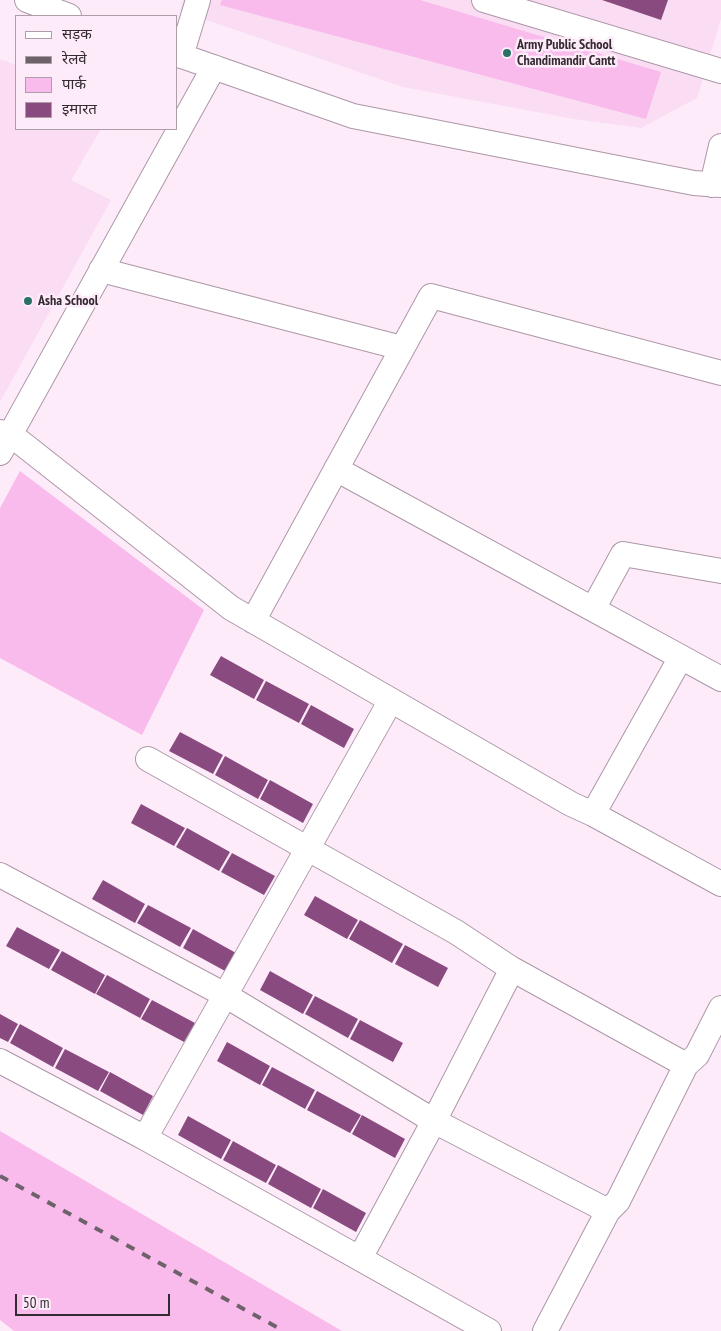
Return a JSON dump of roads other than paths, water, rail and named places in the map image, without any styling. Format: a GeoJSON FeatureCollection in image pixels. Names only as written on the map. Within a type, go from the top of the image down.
{"type":"FeatureCollection","features":[{"type":"Feature","properties":{"kind":"street"},"geometry":{"type":"LineString","coordinates":[[27,0],[66,15]]}},
{"type":"Feature","properties":{"kind":"street"},"geometry":{"type":"LineString","coordinates":[[198,0],[179,55],[353,116],[694,183],[717,185],[721,146]]}},
{"type":"Feature","properties":{"kind":"street"},"geometry":{"type":"LineString","coordinates":[[484,0],[721,71]]}},
{"type":"Feature","properties":{"kind":"street"},"geometry":{"type":"LineString","coordinates":[[214,67],[101,270],[3,440],[231,608],[571,804],[593,814],[721,884]]}},
{"type":"Feature","properties":{"kind":"street"},"geometry":{"type":"LineString","coordinates":[[101,270],[402,348]]}},
{"type":"Feature","properties":{"kind":"street"},"geometry":{"type":"LineString","coordinates":[[253,621],[430,296],[721,373]]}},
{"type":"Feature","properties":{"kind":"street"},"geometry":{"type":"LineString","coordinates":[[336,469],[721,679]]}},
{"type":"Feature","properties":{"kind":"street"},"geometry":{"type":"LineString","coordinates":[[593,609],[623,554],[721,571]]}},
{"type":"Feature","properties":{"kind":"street"},"geometry":{"type":"LineString","coordinates":[[593,814],[681,657]]}},
{"type":"Feature","properties":{"kind":"street"},"geometry":{"type":"LineString","coordinates":[[145,1138],[391,700]]}},
{"type":"Feature","properties":{"kind":"street"},"geometry":{"type":"LineString","coordinates":[[148,759],[456,932],[512,969],[686,1064]]}},
{"type":"Feature","properties":{"kind":"street"},"geometry":{"type":"LineString","coordinates":[[1,878],[225,995],[434,1121],[608,1211]]}},
{"type":"Feature","properties":{"kind":"street"},"geometry":{"type":"LineString","coordinates":[[360,1258],[434,1121],[512,969]]}},
{"type":"Feature","properties":{"kind":"street"},"geometry":{"type":"LineString","coordinates":[[546,1331],[608,1211],[618,1200],[686,1064],[697,1055],[721,1008]]}},
{"type":"Feature","properties":{"kind":"street"},"geometry":{"type":"LineString","coordinates":[[0,1061],[145,1138],[489,1331]]}},
{"type":"Feature","properties":{"kind":"railway"},"geometry":{"type":"LineString","coordinates":[[0,1176],[284,1331]]}},
{"type":"Feature","properties":{"kind":"place","name":"Army Public School Chandimandir Cantt"},"geometry":{"type":"Point","coordinates":[507,53]}},
{"type":"Feature","properties":{"kind":"place","name":"Asha School"},"geometry":{"type":"Point","coordinates":[28,301]}}]}
